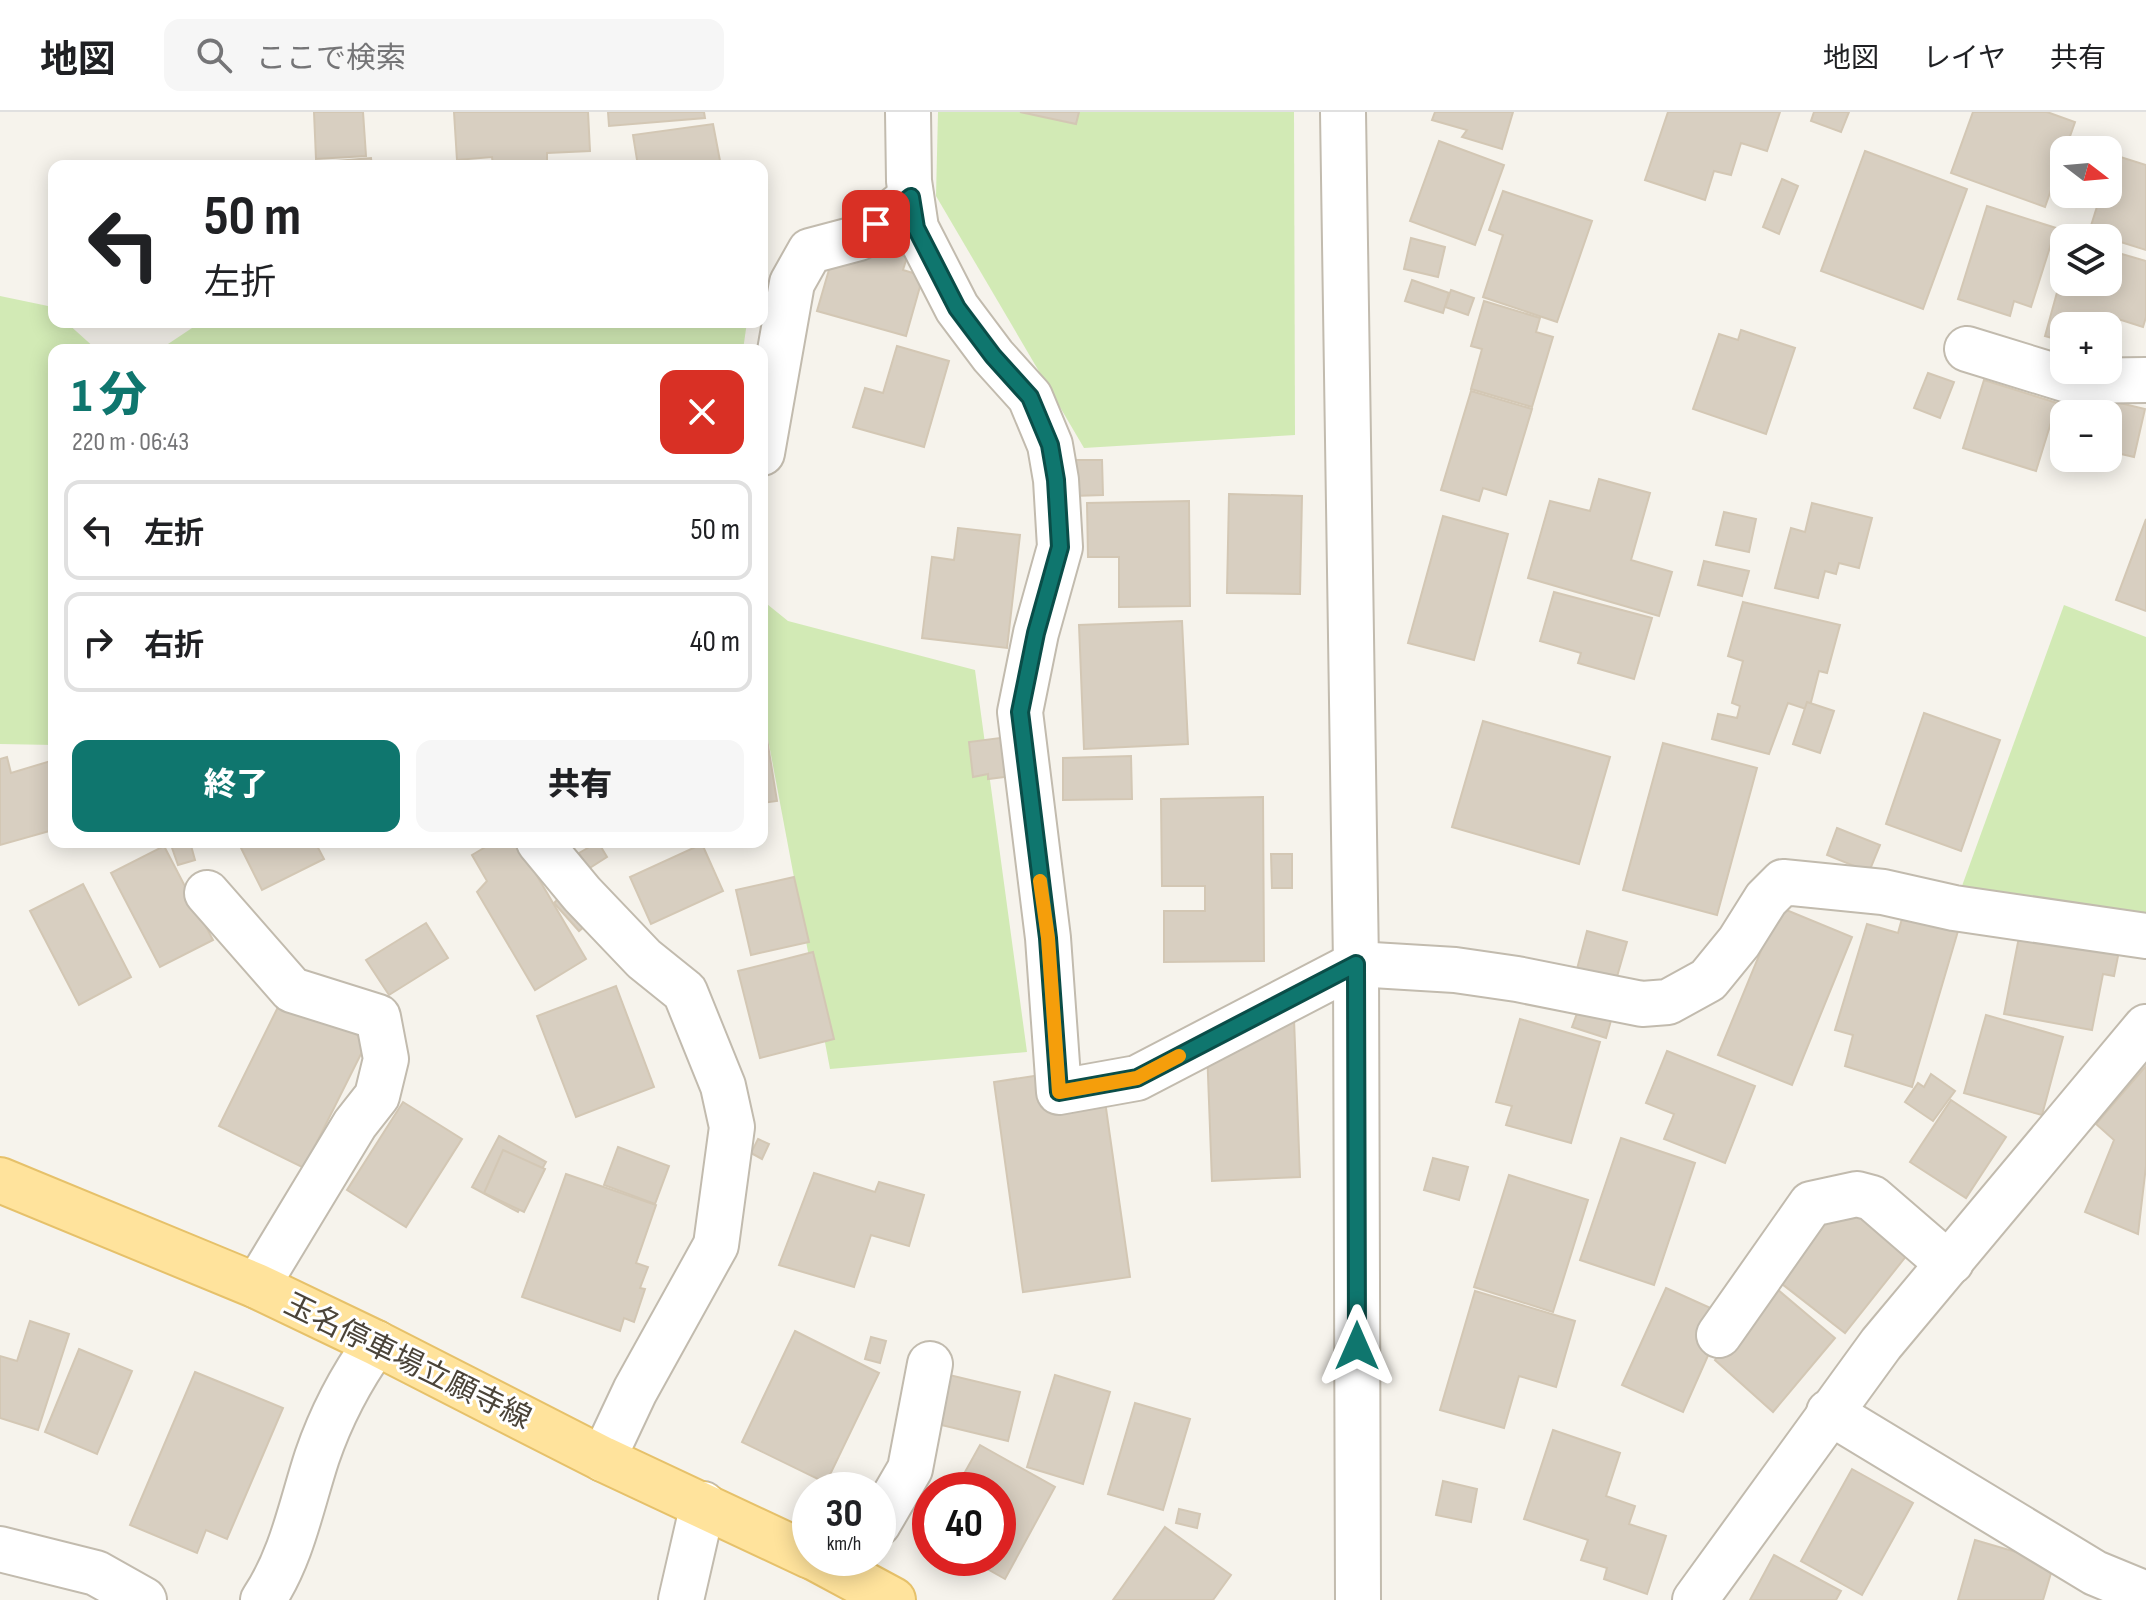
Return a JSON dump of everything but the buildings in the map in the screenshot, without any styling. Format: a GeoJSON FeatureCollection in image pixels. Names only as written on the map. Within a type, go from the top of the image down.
{"type":"FeatureCollection","features":[{"type":"Feature","properties":{"kind":"main road","name":"玉名停車場立願寺線"},"geometry":{"type":"LineString","coordinates":[[0,1180],[257,1286],[603,1459],[792,1544]]}},
{"type":"Feature","properties":{"kind":"main road","name":"玉名停車場立願寺線"},"geometry":{"type":"LineString","coordinates":[[855,1576],[893,1600]]}},
{"type":"Feature","properties":{"kind":"street"},"geometry":{"type":"LineString","coordinates":[[908,112],[911,197],[916,228],[957,308],[993,356],[1030,397],[1050,445],[1056,480],[1060,547],[1036,633],[1020,712],[1048,938],[1059,1092],[1137,1078],[1356,964],[1455,970],[1642,1004],[1668,1002],[1708,980],[1739,942],[1766,899],[1783,882],[1883,892],[1954,908],[2146,936]]}},
{"type":"Feature","properties":{"kind":"street"},"geometry":{"type":"LineString","coordinates":[[1343,112],[1356,964],[1358,1600]]}},
{"type":"Feature","properties":{"kind":"street"},"geometry":{"type":"LineString","coordinates":[[768,419],[792,283],[810,251],[859,238],[911,197]]}},
{"type":"Feature","properties":{"kind":"street"},"geometry":{"type":"LineString","coordinates":[[1967,349],[2071,381],[2146,380]]}},
{"type":"Feature","properties":{"kind":"street"},"geometry":{"type":"LineString","coordinates":[[544,848],[582,894],[644,959],[685,992],[723,1086],[732,1127],[716,1245],[635,1391],[603,1459]]}},
{"type":"Feature","properties":{"kind":"street"},"geometry":{"type":"LineString","coordinates":[[207,893],[292,990],[378,1017],[386,1059],[377,1096],[355,1124],[257,1286]]}},
{"type":"Feature","properties":{"kind":"street"},"geometry":{"type":"LineString","coordinates":[[1695,1600],[1881,1344],[2146,1027]]}},
{"type":"Feature","properties":{"kind":"street"},"geometry":{"type":"LineString","coordinates":[[1719,1335],[1811,1204],[1857,1194],[1872,1198],[1938,1255],[1951,1262]]}},
{"type":"Feature","properties":{"kind":"street"},"geometry":{"type":"LineString","coordinates":[[263,1600],[281,1570],[318,1454],[352,1378],[376,1343]]}},
{"type":"Feature","properties":{"kind":"street"},"geometry":{"type":"LineString","coordinates":[[896,1493],[910,1469],[930,1364]]}},
{"type":"Feature","properties":{"kind":"street"},"geometry":{"type":"LineString","coordinates":[[1829,1412],[2095,1573],[2146,1594]]}},
{"type":"Feature","properties":{"kind":"street"},"geometry":{"type":"LineString","coordinates":[[681,1600],[703,1504]]}},
{"type":"Feature","properties":{"kind":"street"},"geometry":{"type":"LineString","coordinates":[[0,1549],[96,1573],[144,1600]]}},
{"type":"Feature","properties":{"kind":"green space"},"geometry":{"type":"Polygon","coordinates":[[[938,112],[1294,112],[1295,435],[1084,448],[936,196],[938,112]]]}},
{"type":"Feature","properties":{"kind":"green space"},"geometry":{"type":"Polygon","coordinates":[[[0,296],[48,306],[48,328],[73,328],[90,344],[48,344],[48,745],[0,744],[0,296]]]}},
{"type":"Feature","properties":{"kind":"green space"},"geometry":{"type":"Polygon","coordinates":[[[192,328],[746,328],[744,344],[168,344],[192,328]]]}},
{"type":"Feature","properties":{"kind":"green space"},"geometry":{"type":"Polygon","coordinates":[[[768,605],[788,621],[975,670],[1027,1052],[830,1069],[768,739],[768,605]]]}},
{"type":"Feature","properties":{"kind":"green space"},"geometry":{"type":"Polygon","coordinates":[[[2064,605],[2146,637],[2146,936],[1954,908],[2064,605]]]}},
{"type":"Feature","properties":{"kind":"slow traffic"},"geometry":{"type":"LineString","coordinates":[[1040,881],[1048,938],[1059,1092],[1137,1078],[1179,1056]]}},
{"type":"Feature","properties":{"kind":"route"},"geometry":{"type":"LineString","coordinates":[[876,224],[911,197],[916,228],[957,308],[993,356],[1030,397],[1050,445],[1056,480],[1060,547],[1036,633],[1020,712],[1048,938],[1059,1092],[1137,1078],[1356,964],[1357,1346]]}}]}
